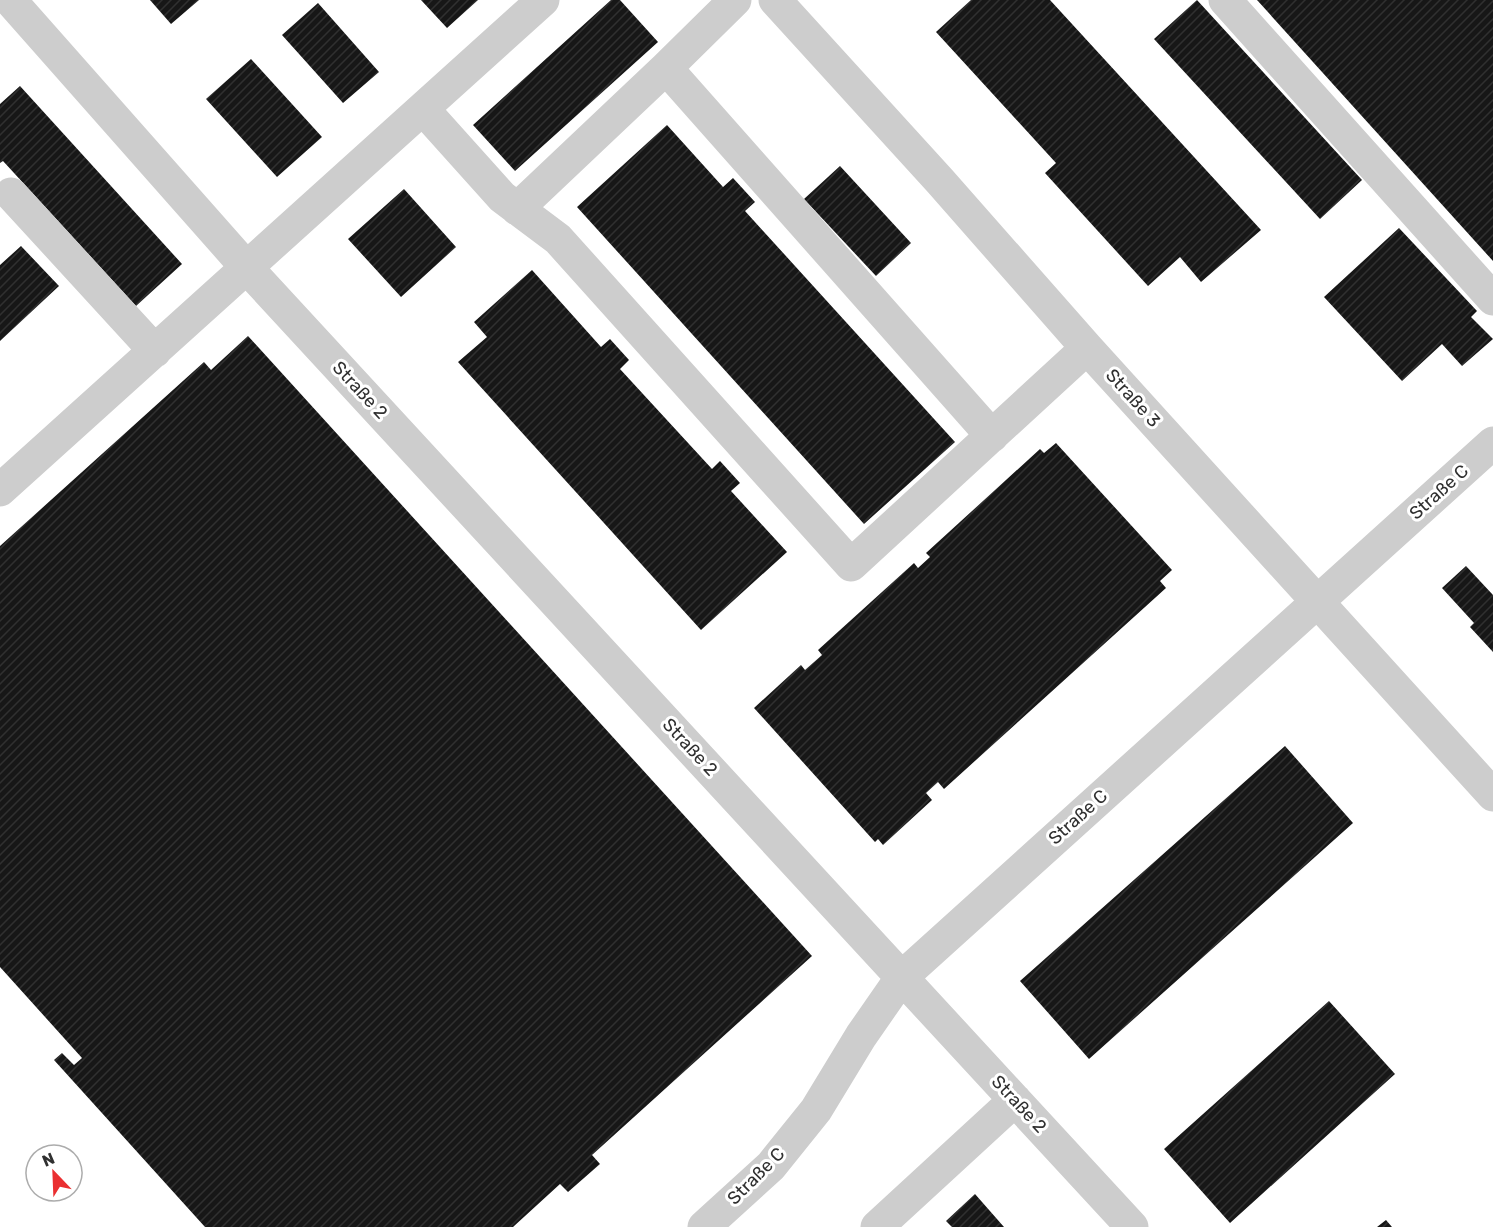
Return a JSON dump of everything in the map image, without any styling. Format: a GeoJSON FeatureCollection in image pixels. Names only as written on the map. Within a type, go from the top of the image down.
{"type":"FeatureCollection","features":[{"type":"Feature","properties":{"kind":"lane","name":"Straße 2"},"geometry":{"type":"LineString","coordinates":[[10,0],[247,268],[1132,1227]]}},
{"type":"Feature","properties":{"kind":"lane"},"geometry":{"type":"LineString","coordinates":[[0,490],[543,0]]}},
{"type":"Feature","properties":{"kind":"lane"},"geometry":{"type":"LineString","coordinates":[[517,209],[735,0]]}},
{"type":"Feature","properties":{"kind":"lane","name":"Straße 3"},"geometry":{"type":"LineString","coordinates":[[775,0],[1493,795]]}},
{"type":"Feature","properties":{"kind":"lane"},"geometry":{"type":"LineString","coordinates":[[1225,0],[1493,299]]}},
{"type":"Feature","properties":{"kind":"lane"},"geometry":{"type":"LineString","coordinates":[[666,68],[992,436]]}},
{"type":"Feature","properties":{"kind":"lane"},"geometry":{"type":"LineString","coordinates":[[423,109],[502,197],[558,239],[851,565],[1087,348]]}},
{"type":"Feature","properties":{"kind":"lane"},"geometry":{"type":"LineString","coordinates":[[11,194],[155,351]]}},
{"type":"Feature","properties":{"kind":"lane","name":"Straße C"},"geometry":{"type":"LineString","coordinates":[[704,1227],[771,1166],[816,1110],[861,1036],[902,977],[1493,443]]}},
{"type":"Feature","properties":{"kind":"lane"},"geometry":{"type":"LineString","coordinates":[[877,1227],[1016,1100]]}},
{"type":"Feature","properties":{"kind":"building"},"geometry":{"type":"Polygon","coordinates":[[[150,0],[199,0],[171,24],[150,0]]]}},
{"type":"Feature","properties":{"kind":"building"},"geometry":{"type":"Polygon","coordinates":[[[421,0],[478,0],[447,28],[421,0]]]}},
{"type":"Feature","properties":{"kind":"building"},"geometry":{"type":"Polygon","coordinates":[[[611,0],[620,0],[658,42],[515,171],[473,125],[611,0]]]}},
{"type":"Feature","properties":{"kind":"building"},"geometry":{"type":"Polygon","coordinates":[[[971,0],[1050,0],[1261,230],[1201,282],[1180,257],[1148,286],[1045,173],[1056,163],[936,32],[971,0]]]}},
{"type":"Feature","properties":{"kind":"building"},"geometry":{"type":"Polygon","coordinates":[[[1197,0],[1362,180],[1320,219],[1154,39],[1197,0]]]}},
{"type":"Feature","properties":{"kind":"building"},"geometry":{"type":"Polygon","coordinates":[[[1257,0],[1493,0],[1493,261],[1257,0]]]}},
{"type":"Feature","properties":{"kind":"building"},"geometry":{"type":"Polygon","coordinates":[[[318,3],[379,72],[343,103],[282,35],[318,3]]]}},
{"type":"Feature","properties":{"kind":"building"},"geometry":{"type":"Polygon","coordinates":[[[251,59],[322,137],[277,177],[206,99],[251,59]]]}},
{"type":"Feature","properties":{"kind":"building"},"geometry":{"type":"Polygon","coordinates":[[[20,86],[182,264],[136,306],[3,161],[0,163],[0,104],[20,86]]]}},
{"type":"Feature","properties":{"kind":"building"},"geometry":{"type":"Polygon","coordinates":[[[667,125],[723,187],[733,178],[755,202],[745,211],[955,442],[864,524],[577,207],[667,125]]]}},
{"type":"Feature","properties":{"kind":"building"},"geometry":{"type":"Polygon","coordinates":[[[840,166],[911,243],[876,276],[804,199],[840,166]]]}},
{"type":"Feature","properties":{"kind":"building"},"geometry":{"type":"Polygon","coordinates":[[[404,189],[456,247],[401,297],[348,239],[404,189]]]}},
{"type":"Feature","properties":{"kind":"building"},"geometry":{"type":"Polygon","coordinates":[[[1399,228],[1477,311],[1471,317],[1493,339],[1462,366],[1442,344],[1402,381],[1324,297],[1399,228]]]}},
{"type":"Feature","properties":{"kind":"building"},"geometry":{"type":"Polygon","coordinates":[[[21,246],[59,286],[0,341],[0,265],[21,246]]]}},
{"type":"Feature","properties":{"kind":"building"},"geometry":{"type":"Polygon","coordinates":[[[532,270],[601,347],[610,339],[629,360],[620,369],[712,469],[720,461],[740,483],[731,491],[787,552],[701,630],[458,362],[487,337],[474,322],[532,270]]]}},
{"type":"Feature","properties":{"kind":"building"},"geometry":{"type":"Polygon","coordinates":[[[248,336],[812,956],[592,1155],[600,1164],[568,1192],[560,1184],[513,1227],[205,1227],[54,1060],[62,1053],[74,1065],[82,1058],[0,967],[0,546],[204,362],[211,370],[248,336]]]}},
{"type":"Feature","properties":{"kind":"building"},"geometry":{"type":"Polygon","coordinates":[[[1056,443],[1172,570],[1160,581],[1166,588],[944,789],[938,782],[926,793],[932,800],[883,845],[878,839],[875,842],[754,708],[801,665],[805,670],[822,655],[818,650],[914,563],[918,568],[930,557],[926,553],[1040,449],[1044,453],[1056,443]]]}},
{"type":"Feature","properties":{"kind":"building"},"geometry":{"type":"Polygon","coordinates":[[[1466,566],[1493,595],[1493,652],[1470,627],[1474,623],[1442,588],[1466,566]]]}},
{"type":"Feature","properties":{"kind":"building"},"geometry":{"type":"Polygon","coordinates":[[[1285,746],[1353,823],[1089,1059],[1020,981],[1285,746]]]}},
{"type":"Feature","properties":{"kind":"building"},"geometry":{"type":"Polygon","coordinates":[[[1329,1001],[1395,1074],[1230,1223],[1164,1149],[1329,1001]]]}},
{"type":"Feature","properties":{"kind":"building"},"geometry":{"type":"Polygon","coordinates":[[[975,1194],[1004,1227],[952,1227],[946,1221],[975,1194]]]}},
{"type":"Feature","properties":{"kind":"building"},"geometry":{"type":"Polygon","coordinates":[[[1386,1220],[1392,1227],[1377,1227],[1386,1220]]]}}]}
